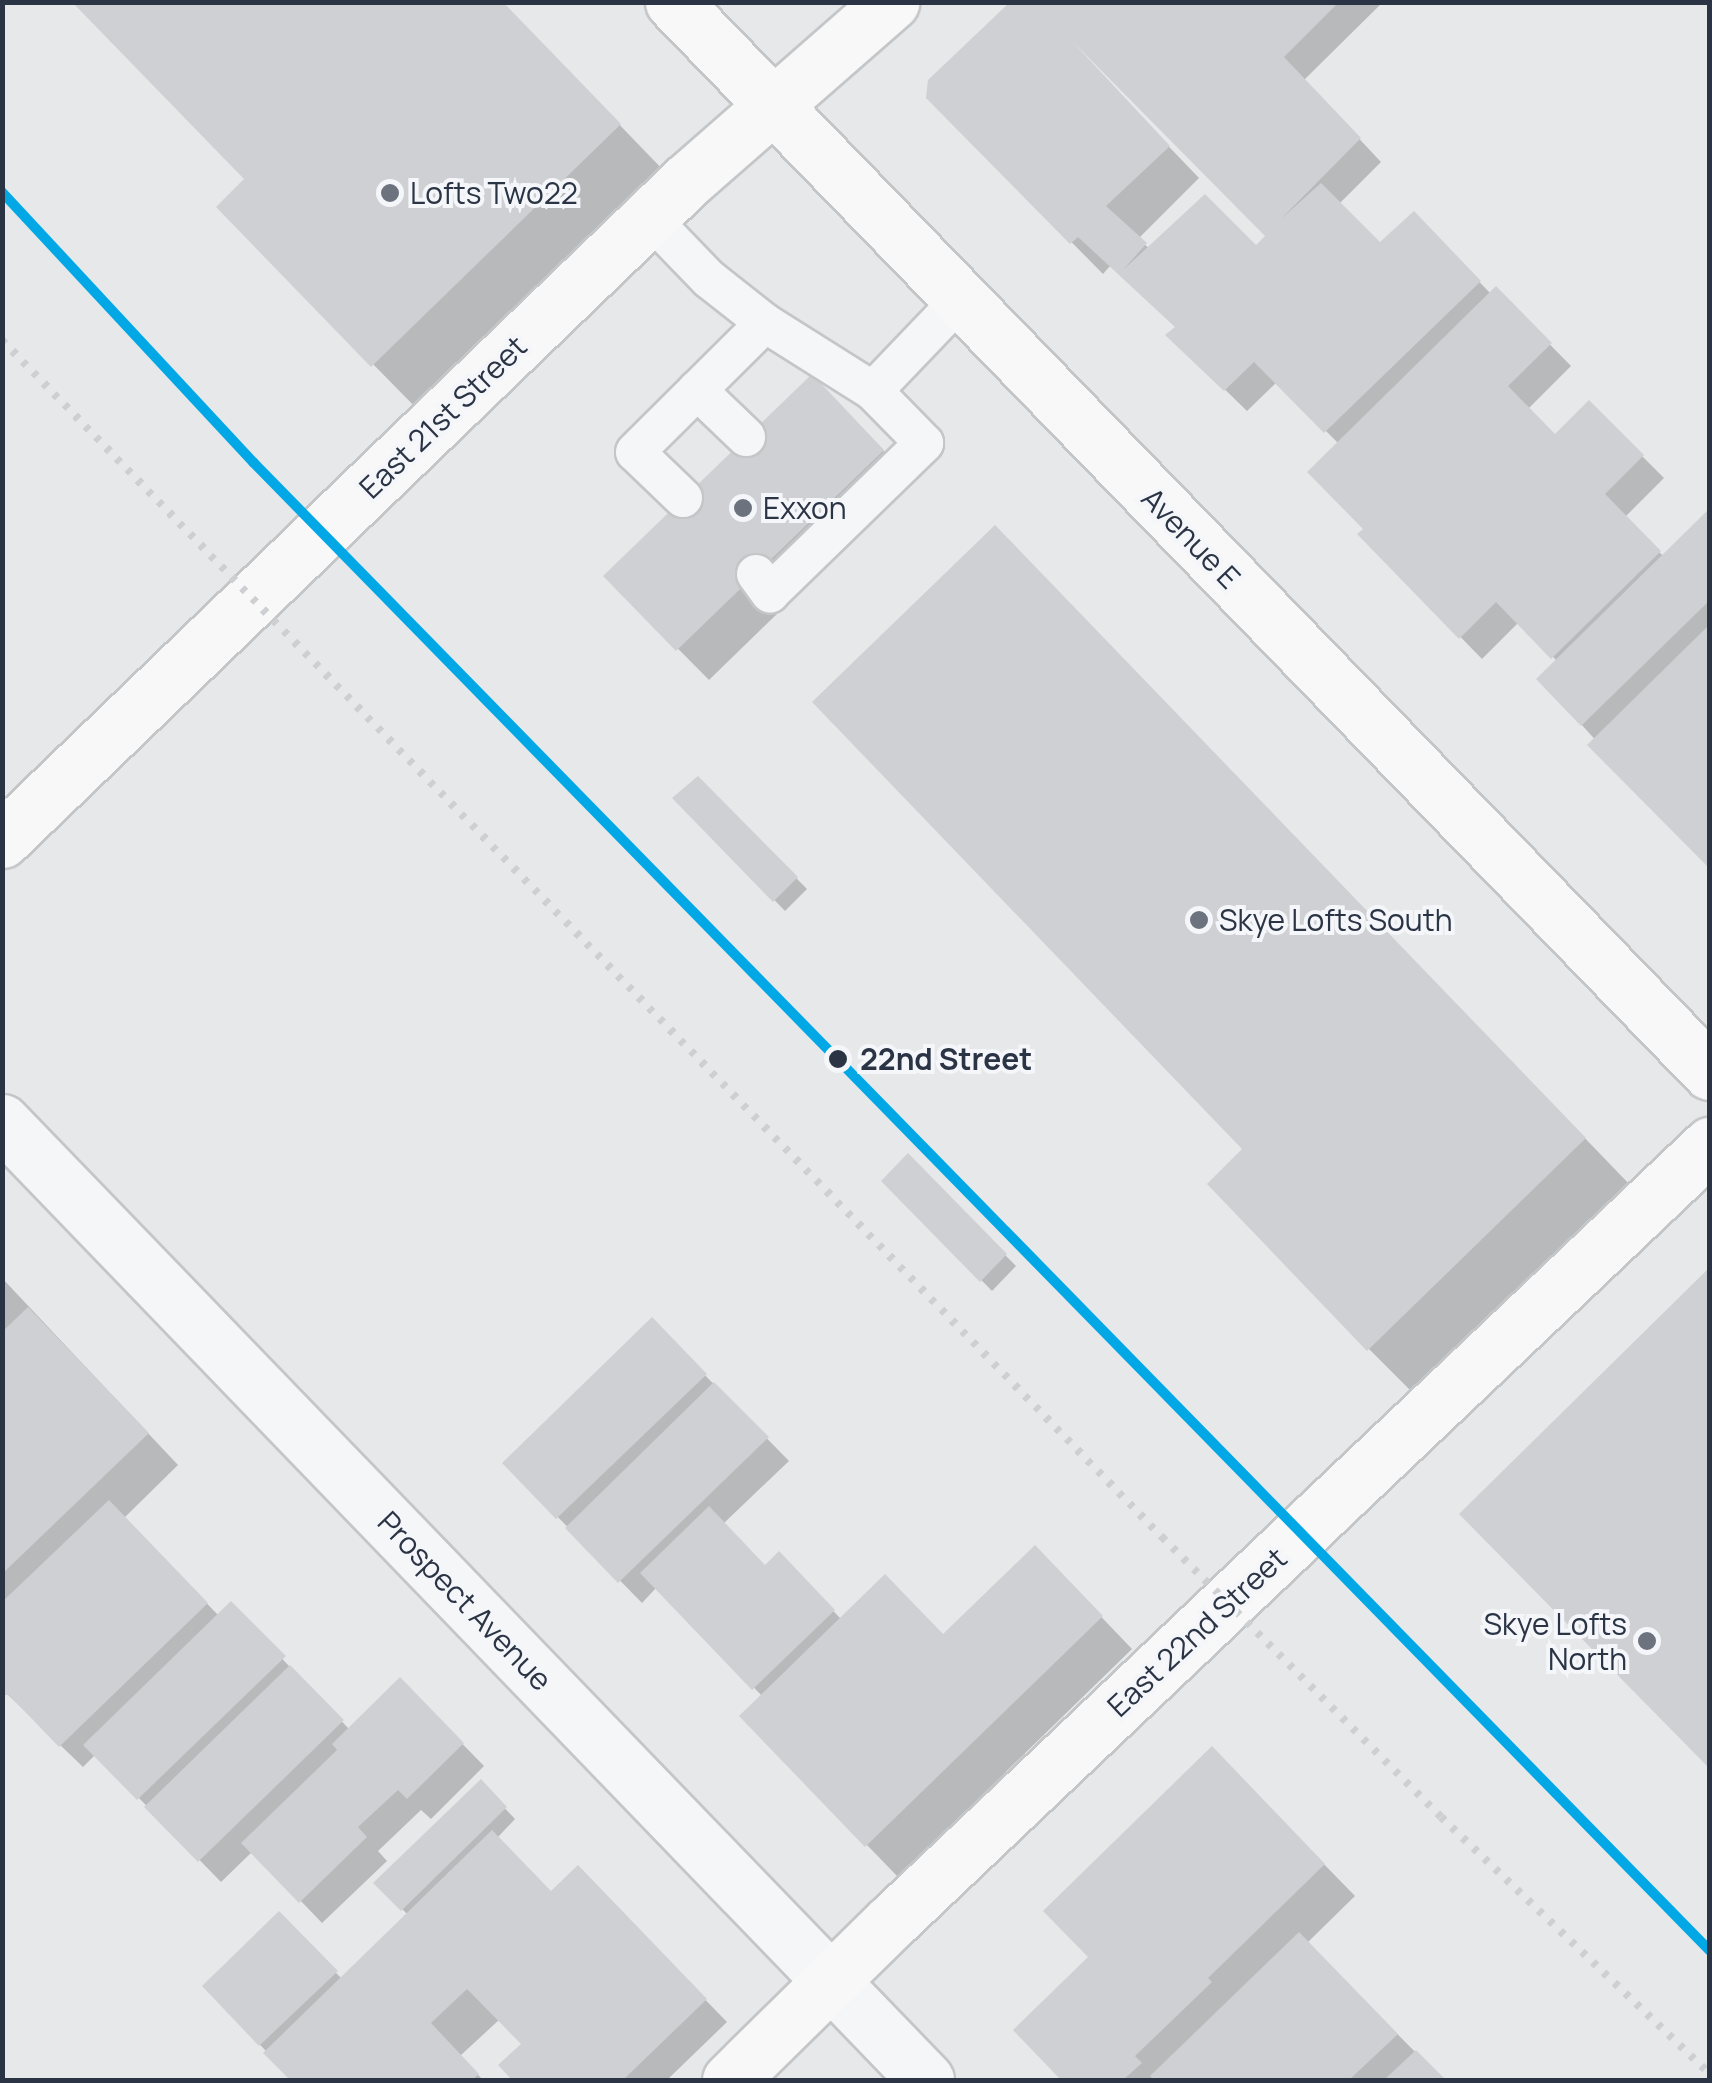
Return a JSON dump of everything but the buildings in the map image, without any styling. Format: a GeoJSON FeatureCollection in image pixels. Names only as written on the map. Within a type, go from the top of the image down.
{"type":"FeatureCollection","features":[{"type":"Feature","properties":{"kind":"street","name":"Avenue E"},"geometry":{"type":"LineString","coordinates":[[673,2],[1710,1072]]}},
{"type":"Feature","properties":{"kind":"street","name":"East 21st Street"},"geometry":{"type":"LineString","coordinates":[[2,840],[650,218],[890,2]]}},
{"type":"Feature","properties":{"kind":"street","name":"Prospect Avenue"},"geometry":{"type":"LineString","coordinates":[[2,1122],[926,2080]]}},
{"type":"Feature","properties":{"kind":"street","name":"East 22nd Street"},"geometry":{"type":"LineString","coordinates":[[730,2080],[1710,1145]]}},
{"type":"Feature","properties":{"kind":"lane"},"geometry":{"type":"LineString","coordinates":[[650,218],[709,279],[765,323],[873,391],[924,443],[828,520],[770,593],[756,574]]}},
{"type":"Feature","properties":{"kind":"lane"},"geometry":{"type":"LineString","coordinates":[[873,391],[960,300]]}},
{"type":"Feature","properties":{"kind":"lane"},"geometry":{"type":"LineString","coordinates":[[683,498],[635,452],[765,323]]}},
{"type":"Feature","properties":{"kind":"lane"},"geometry":{"type":"LineString","coordinates":[[698,390],[746,437]]}},
{"type":"Feature","properties":{"kind":"railway"},"geometry":{"type":"LineString","coordinates":[[2,340],[1162,1537],[1441,1817],[1710,2074]]}},
{"type":"Feature","properties":{"kind":"transit line"},"geometry":{"type":"LineString","coordinates":[[2,192],[253,462],[1710,1951]]}},
{"type":"Feature","properties":{"kind":"place","name":"Lofts Two22"},"geometry":{"type":"Point","coordinates":[390,193]}},
{"type":"Feature","properties":{"kind":"place","name":"Exxon"},"geometry":{"type":"Point","coordinates":[743,508]}},
{"type":"Feature","properties":{"kind":"place","name":"Skye Lofts South"},"geometry":{"type":"Point","coordinates":[1199,920]}},
{"type":"Feature","properties":{"kind":"place","name":"22nd Street"},"geometry":{"type":"Point","coordinates":[838,1059]}},
{"type":"Feature","properties":{"kind":"place","name":"Skye Lofts North"},"geometry":{"type":"Point","coordinates":[1647,1641]}}]}
